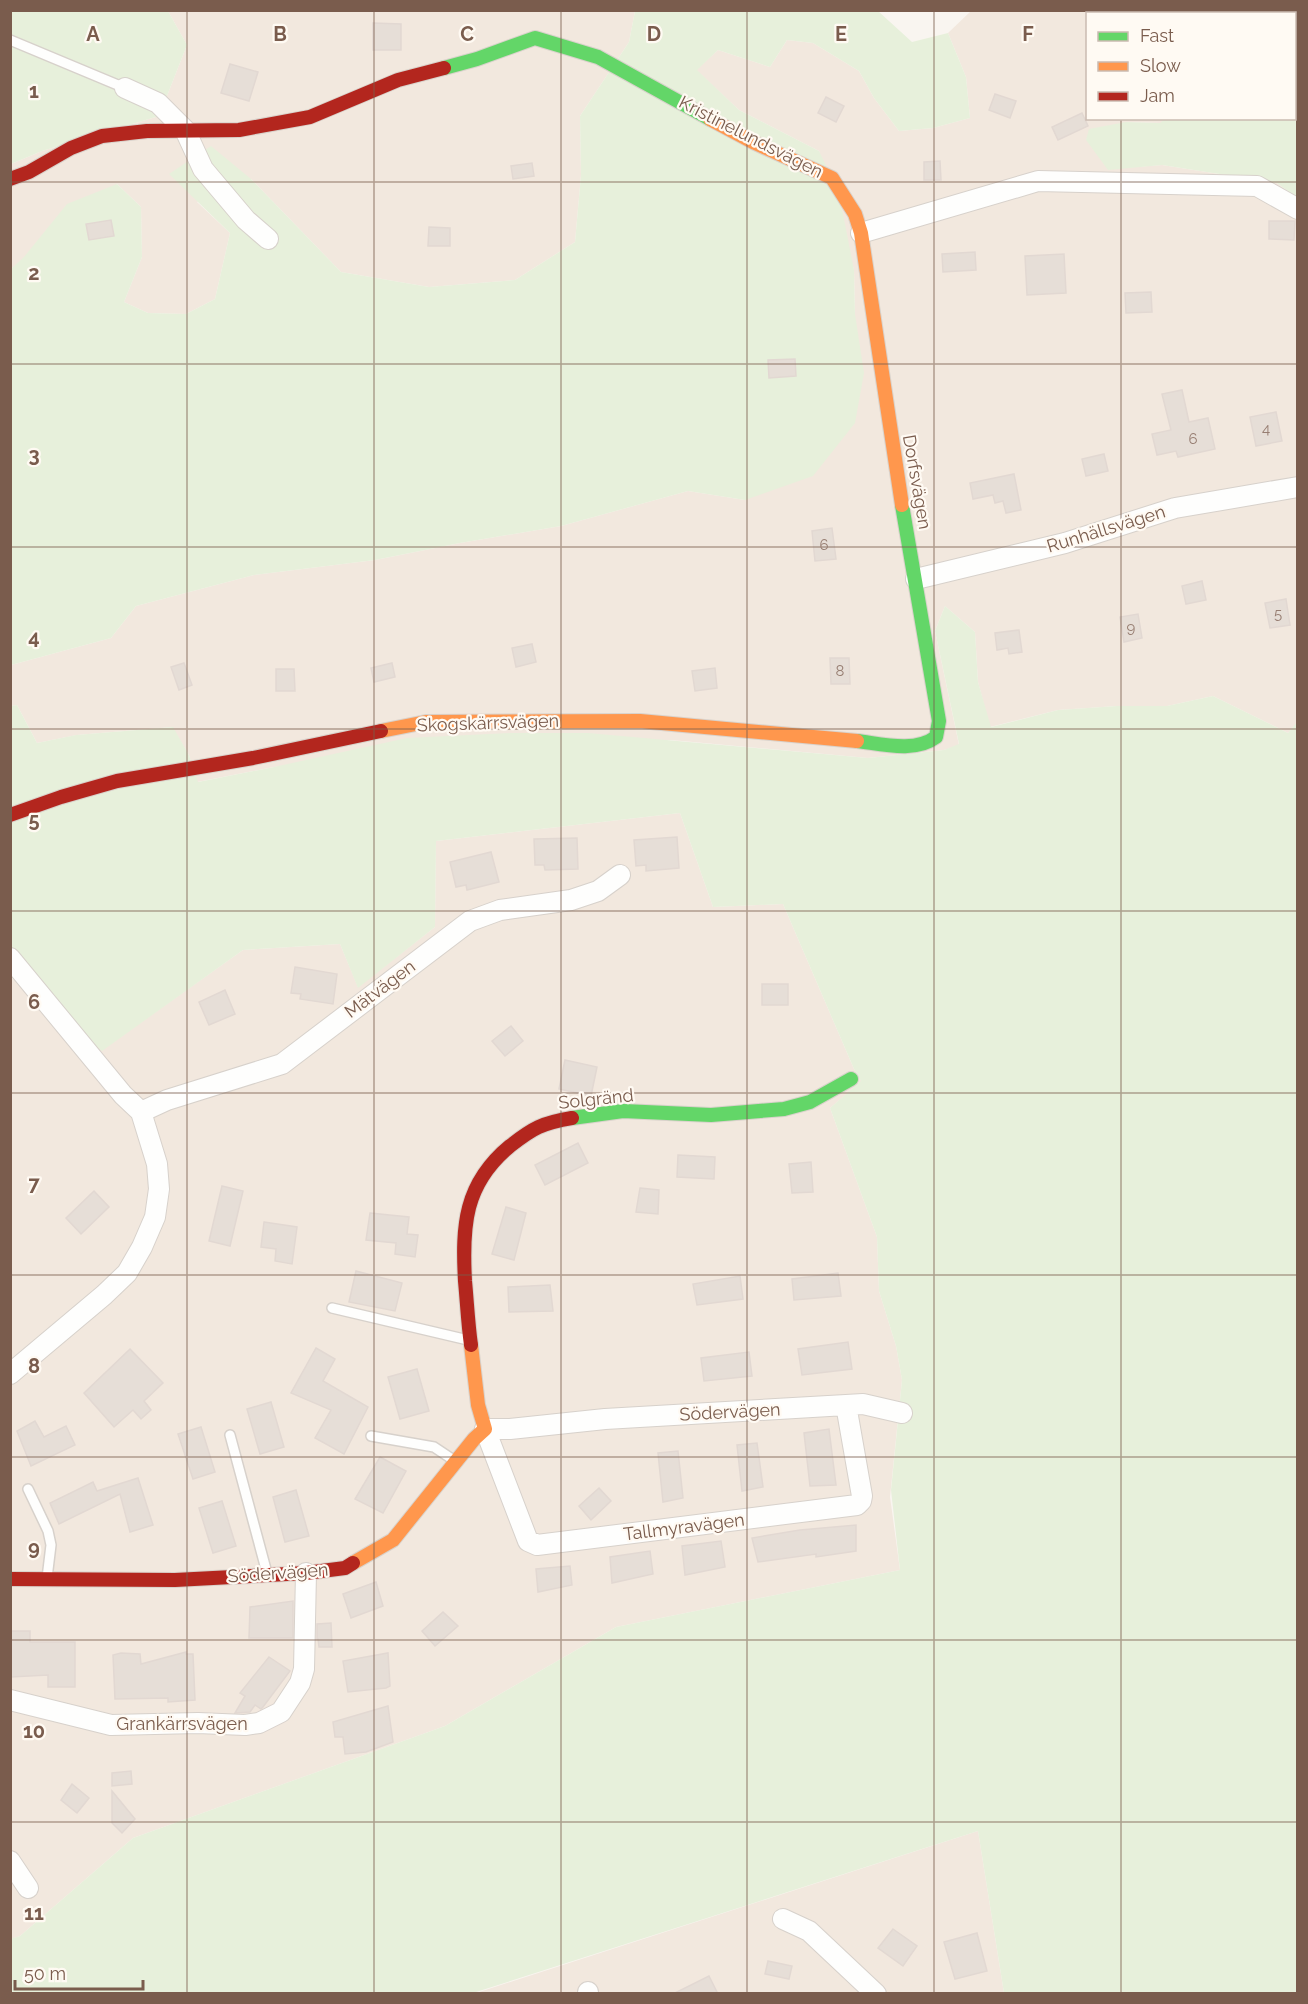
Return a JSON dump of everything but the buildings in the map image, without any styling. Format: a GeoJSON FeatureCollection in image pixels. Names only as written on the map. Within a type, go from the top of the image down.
{"type":"FeatureCollection","features":[{"type":"Feature","properties":{"kind":"street","name":"Kristinelundsvägen"},"geometry":{"type":"LineString","coordinates":[[10,179],[29,172],[71,148],[102,136],[147,131],[239,130],[310,117],[398,80],[477,59],[535,38],[598,57],[755,143],[832,178],[855,214],[861,233]]}},
{"type":"Feature","properties":{"kind":"street"},"geometry":{"type":"LineString","coordinates":[[125,88],[158,103],[184,130],[203,169],[246,220],[268,239]]}},
{"type":"Feature","properties":{"kind":"street"},"geometry":{"type":"LineString","coordinates":[[861,233],[1038,180],[1257,186],[1298,209]]}},
{"type":"Feature","properties":{"kind":"street","name":"Dorfsvägen"},"geometry":{"type":"LineString","coordinates":[[861,233],[889,426],[938,712],[939,728],[936,737]]}},
{"type":"Feature","properties":{"kind":"street","name":"Runhällsvägen"},"geometry":{"type":"LineString","coordinates":[[916,579],[1065,543],[1175,508],[1298,487]]}},
{"type":"Feature","properties":{"kind":"street","name":"Skogskärrsvägen"},"geometry":{"type":"LineString","coordinates":[[10,814],[117,781],[253,758],[426,722],[640,721],[908,746],[928,743],[936,737]]}},
{"type":"Feature","properties":{"kind":"street","name":"Mätvägen"},"geometry":{"type":"LineString","coordinates":[[141,1112],[167,1100],[282,1064],[470,921],[501,910],[571,900],[598,891],[620,875]]}},
{"type":"Feature","properties":{"kind":"street"},"geometry":{"type":"LineString","coordinates":[[10,958],[123,1095],[141,1112],[157,1164],[159,1189],[154,1217],[142,1247],[127,1273],[10,1374]]}},
{"type":"Feature","properties":{"kind":"street","name":"Solgränd"},"geometry":{"type":"LineString","coordinates":[[485,1429],[478,1405],[470,1341],[464,1229],[471,1200],[482,1176],[502,1152],[524,1134],[547,1122],[623,1111],[711,1115],[784,1109],[810,1102],[851,1079]]}},
{"type":"Feature","properties":{"kind":"street","name":"Södervägen"},"geometry":{"type":"LineString","coordinates":[[10,1579],[165,1581],[306,1573],[345,1568],[393,1540],[474,1439],[485,1429],[510,1429],[605,1419],[863,1404],[902,1413]]}},
{"type":"Feature","properties":{"kind":"street","name":"Tallmyravägen"},"geometry":{"type":"LineString","coordinates":[[485,1429],[528,1541],[537,1545],[857,1505],[862,1496],[846,1405]]}},
{"type":"Feature","properties":{"kind":"street","name":"Grankärrsvägen"},"geometry":{"type":"LineString","coordinates":[[10,1700],[111,1725],[260,1723],[281,1712],[300,1683],[304,1669],[306,1573]]}},
{"type":"Feature","properties":{"kind":"street"},"geometry":{"type":"LineString","coordinates":[[10,1861],[28,1888]]}},
{"type":"Feature","properties":{"kind":"street"},"geometry":{"type":"LineString","coordinates":[[783,1920],[809,1931],[876,1994]]}},
{"type":"Feature","properties":{"kind":"lane"},"geometry":{"type":"LineString","coordinates":[[10,40],[125,88]]}},
{"type":"Feature","properties":{"kind":"lane"},"geometry":{"type":"LineString","coordinates":[[332,1308],[470,1341]]}},
{"type":"Feature","properties":{"kind":"lane"},"geometry":{"type":"LineString","coordinates":[[230,1435],[268,1575]]}},
{"type":"Feature","properties":{"kind":"lane"},"geometry":{"type":"LineString","coordinates":[[371,1436],[434,1447],[457,1462]]}},
{"type":"Feature","properties":{"kind":"lane"},"geometry":{"type":"LineString","coordinates":[[28,1489],[48,1531],[51,1545],[47,1580]]}},
{"type":"Feature","properties":{"kind":"shaded area"},"geometry":{"type":"Polygon","coordinates":[[[168,11],[635,11],[629,42],[580,116],[581,175],[575,242],[515,280],[429,287],[341,272],[251,179],[197,202],[230,233],[215,299],[186,314],[148,313],[124,302],[142,257],[141,207],[117,184],[11,269],[11,164],[42,151],[159,116],[187,45],[168,11]]]}},
{"type":"Feature","properties":{"kind":"shaded area"},"geometry":{"type":"Polygon","coordinates":[[[971,11],[1113,11],[1114,12],[1086,12],[1086,120],[1165,120],[1161,123],[1126,122],[1108,169],[1162,165],[1277,183],[1297,198],[1298,722],[1288,733],[1213,696],[1167,706],[1117,706],[1058,710],[990,727],[978,682],[975,632],[945,606],[935,631],[959,745],[944,750],[868,758],[671,740],[274,767],[197,782],[189,755],[172,727],[77,735],[37,743],[17,705],[11,706],[11,665],[111,638],[136,606],[254,575],[375,560],[561,526],[688,491],[745,500],[855,314],[854,270],[819,151],[739,110],[696,70],[718,50],[770,67],[787,40],[813,43],[859,71],[874,98],[899,131],[933,128],[970,118],[966,77],[948,33],[971,11]]]}},
{"type":"Feature","properties":{"kind":"shaded area"},"geometry":{"type":"Polygon","coordinates":[[[680,813],[713,907],[783,904],[854,1069],[862,1081],[830,1108],[877,1237],[879,1291],[896,1346],[902,1380],[890,1497],[900,1570],[616,1627],[445,1726],[133,1838],[20,1936],[11,1939],[10,977],[102,1050],[243,950],[340,944],[358,987],[435,927],[436,841],[680,813]]]}},
{"type":"Feature","properties":{"kind":"shaded area"},"geometry":{"type":"Polygon","coordinates":[[[978,1831],[1004,1993],[473,1994],[978,1831]]]}},
{"type":"Feature","properties":{"kind":"green space"},"geometry":{"type":"Polygon","coordinates":[[[11,11],[168,11],[187,45],[159,116],[42,151],[11,164],[11,11]]]}},
{"type":"Feature","properties":{"kind":"green space"},"geometry":{"type":"Polygon","coordinates":[[[635,11],[878,11],[912,42],[948,33],[966,77],[970,118],[933,128],[899,131],[874,98],[859,71],[813,43],[787,40],[770,67],[718,50],[697,70],[739,110],[819,151],[832,178],[843,214],[854,270],[855,314],[864,373],[855,423],[813,476],[745,500],[688,491],[561,526],[375,560],[254,575],[136,606],[111,638],[11,665],[11,269],[24,257],[67,204],[117,184],[141,207],[142,257],[124,302],[148,313],[186,314],[215,299],[230,233],[169,174],[211,146],[251,179],[341,272],[429,287],[515,280],[575,242],[581,175],[580,116],[629,42],[635,11]]]}},
{"type":"Feature","properties":{"kind":"green space"},"geometry":{"type":"Polygon","coordinates":[[[1297,11],[1297,198],[1277,183],[1162,165],[1108,170],[1086,140],[1089,129],[1126,122],[1296,120],[1296,12],[1114,12],[1297,11]]]}},
{"type":"Feature","properties":{"kind":"green space"},"geometry":{"type":"Polygon","coordinates":[[[945,606],[975,632],[978,682],[991,727],[1058,710],[1117,706],[1167,706],[1213,696],[1288,733],[1297,722],[1297,1993],[1004,1993],[978,1831],[473,1993],[11,1993],[10,1939],[20,1936],[133,1838],[445,1726],[616,1627],[900,1570],[891,1490],[902,1380],[896,1346],[879,1291],[877,1237],[830,1108],[861,1081],[783,904],[713,907],[680,813],[436,841],[435,927],[358,988],[340,944],[243,950],[102,1051],[11,977],[11,706],[17,705],[37,743],[76,735],[173,727],[189,755],[198,782],[407,738],[511,733],[588,733],[868,758],[944,750],[959,744],[935,631],[945,606]]]}},
{"type":"Feature","properties":{"kind":"traffic: fast"},"geometry":{"type":"LineString","coordinates":[[444,68],[535,38],[598,57],[710,119]]}},
{"type":"Feature","properties":{"kind":"traffic: fast"},"geometry":{"type":"LineString","coordinates":[[857,741],[908,746],[928,742],[936,737],[939,721],[902,505]]}},
{"type":"Feature","properties":{"kind":"traffic: fast"},"geometry":{"type":"LineString","coordinates":[[572,1118],[623,1111],[711,1115],[784,1109],[810,1102],[851,1079]]}},
{"type":"Feature","properties":{"kind":"traffic: slow"},"geometry":{"type":"LineString","coordinates":[[710,119],[755,143],[832,178],[855,214],[861,233],[902,505]]}},
{"type":"Feature","properties":{"kind":"traffic: slow"},"geometry":{"type":"LineString","coordinates":[[381,731],[426,722],[640,721],[857,741]]}},
{"type":"Feature","properties":{"kind":"traffic: slow"},"geometry":{"type":"LineString","coordinates":[[353,1563],[393,1540],[474,1439],[485,1429],[478,1405],[471,1345]]}},
{"type":"Feature","properties":{"kind":"traffic: jam"},"geometry":{"type":"LineString","coordinates":[[10,179],[29,172],[71,148],[102,136],[147,131],[239,130],[310,117],[398,80],[444,68]]}},
{"type":"Feature","properties":{"kind":"traffic: jam"},"geometry":{"type":"LineString","coordinates":[[10,815],[117,781],[253,758],[381,731]]}},
{"type":"Feature","properties":{"kind":"traffic: jam"},"geometry":{"type":"LineString","coordinates":[[471,1345],[464,1242],[469,1207],[475,1191],[483,1175],[510,1146],[545,1124],[572,1118]]}},
{"type":"Feature","properties":{"kind":"traffic: jam"},"geometry":{"type":"LineString","coordinates":[[10,1579],[175,1580],[306,1573],[345,1568],[353,1563]]}}]}
